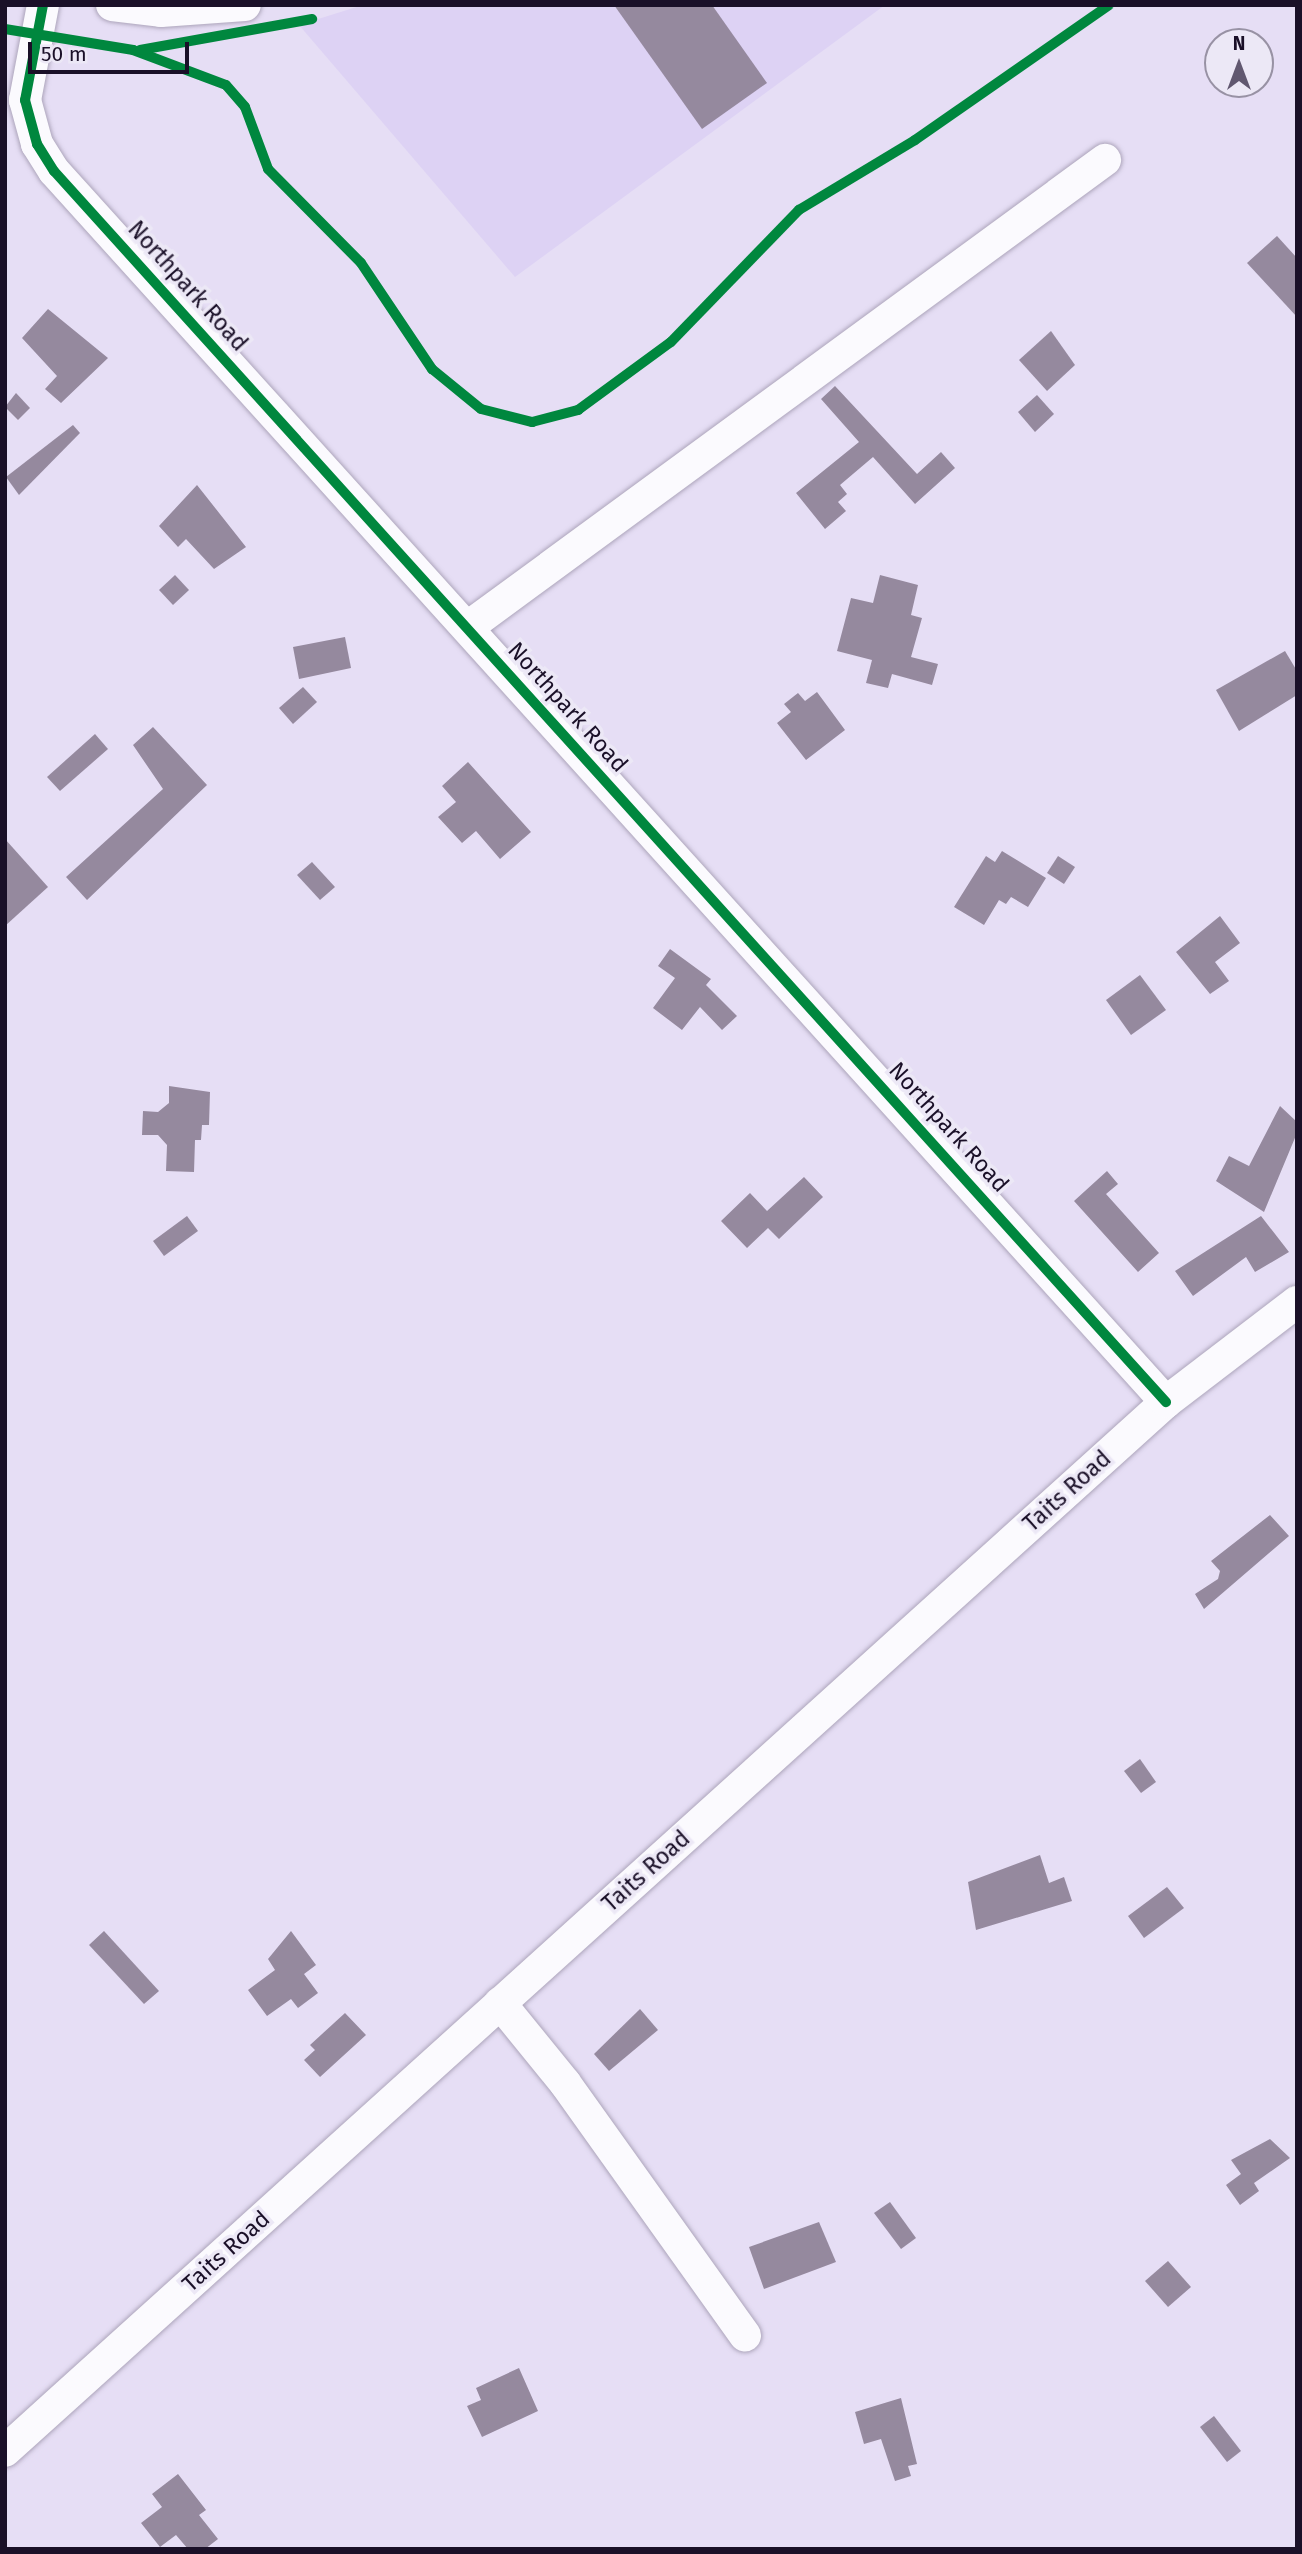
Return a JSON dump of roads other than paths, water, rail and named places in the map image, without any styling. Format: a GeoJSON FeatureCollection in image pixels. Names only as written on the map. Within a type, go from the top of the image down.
{"type":"FeatureCollection","features":[{"type":"Feature","properties":{"kind":"street","name":"Northpark Road"},"geometry":{"type":"LineString","coordinates":[[43,5],[25,100],[37,144],[54,171],[1166,1402]]}},
{"type":"Feature","properties":{"kind":"street"},"geometry":{"type":"LineString","coordinates":[[112,5],[161,11],[245,5]]}},
{"type":"Feature","properties":{"kind":"street"},"geometry":{"type":"LineString","coordinates":[[468,627],[1105,160]]}},
{"type":"Feature","properties":{"kind":"street","name":"Taits Road"},"geometry":{"type":"LineString","coordinates":[[5,2451],[1166,1402],[1297,1302]]}},
{"type":"Feature","properties":{"kind":"street"},"geometry":{"type":"LineString","coordinates":[[500,2003],[746,2335]]}}]}
